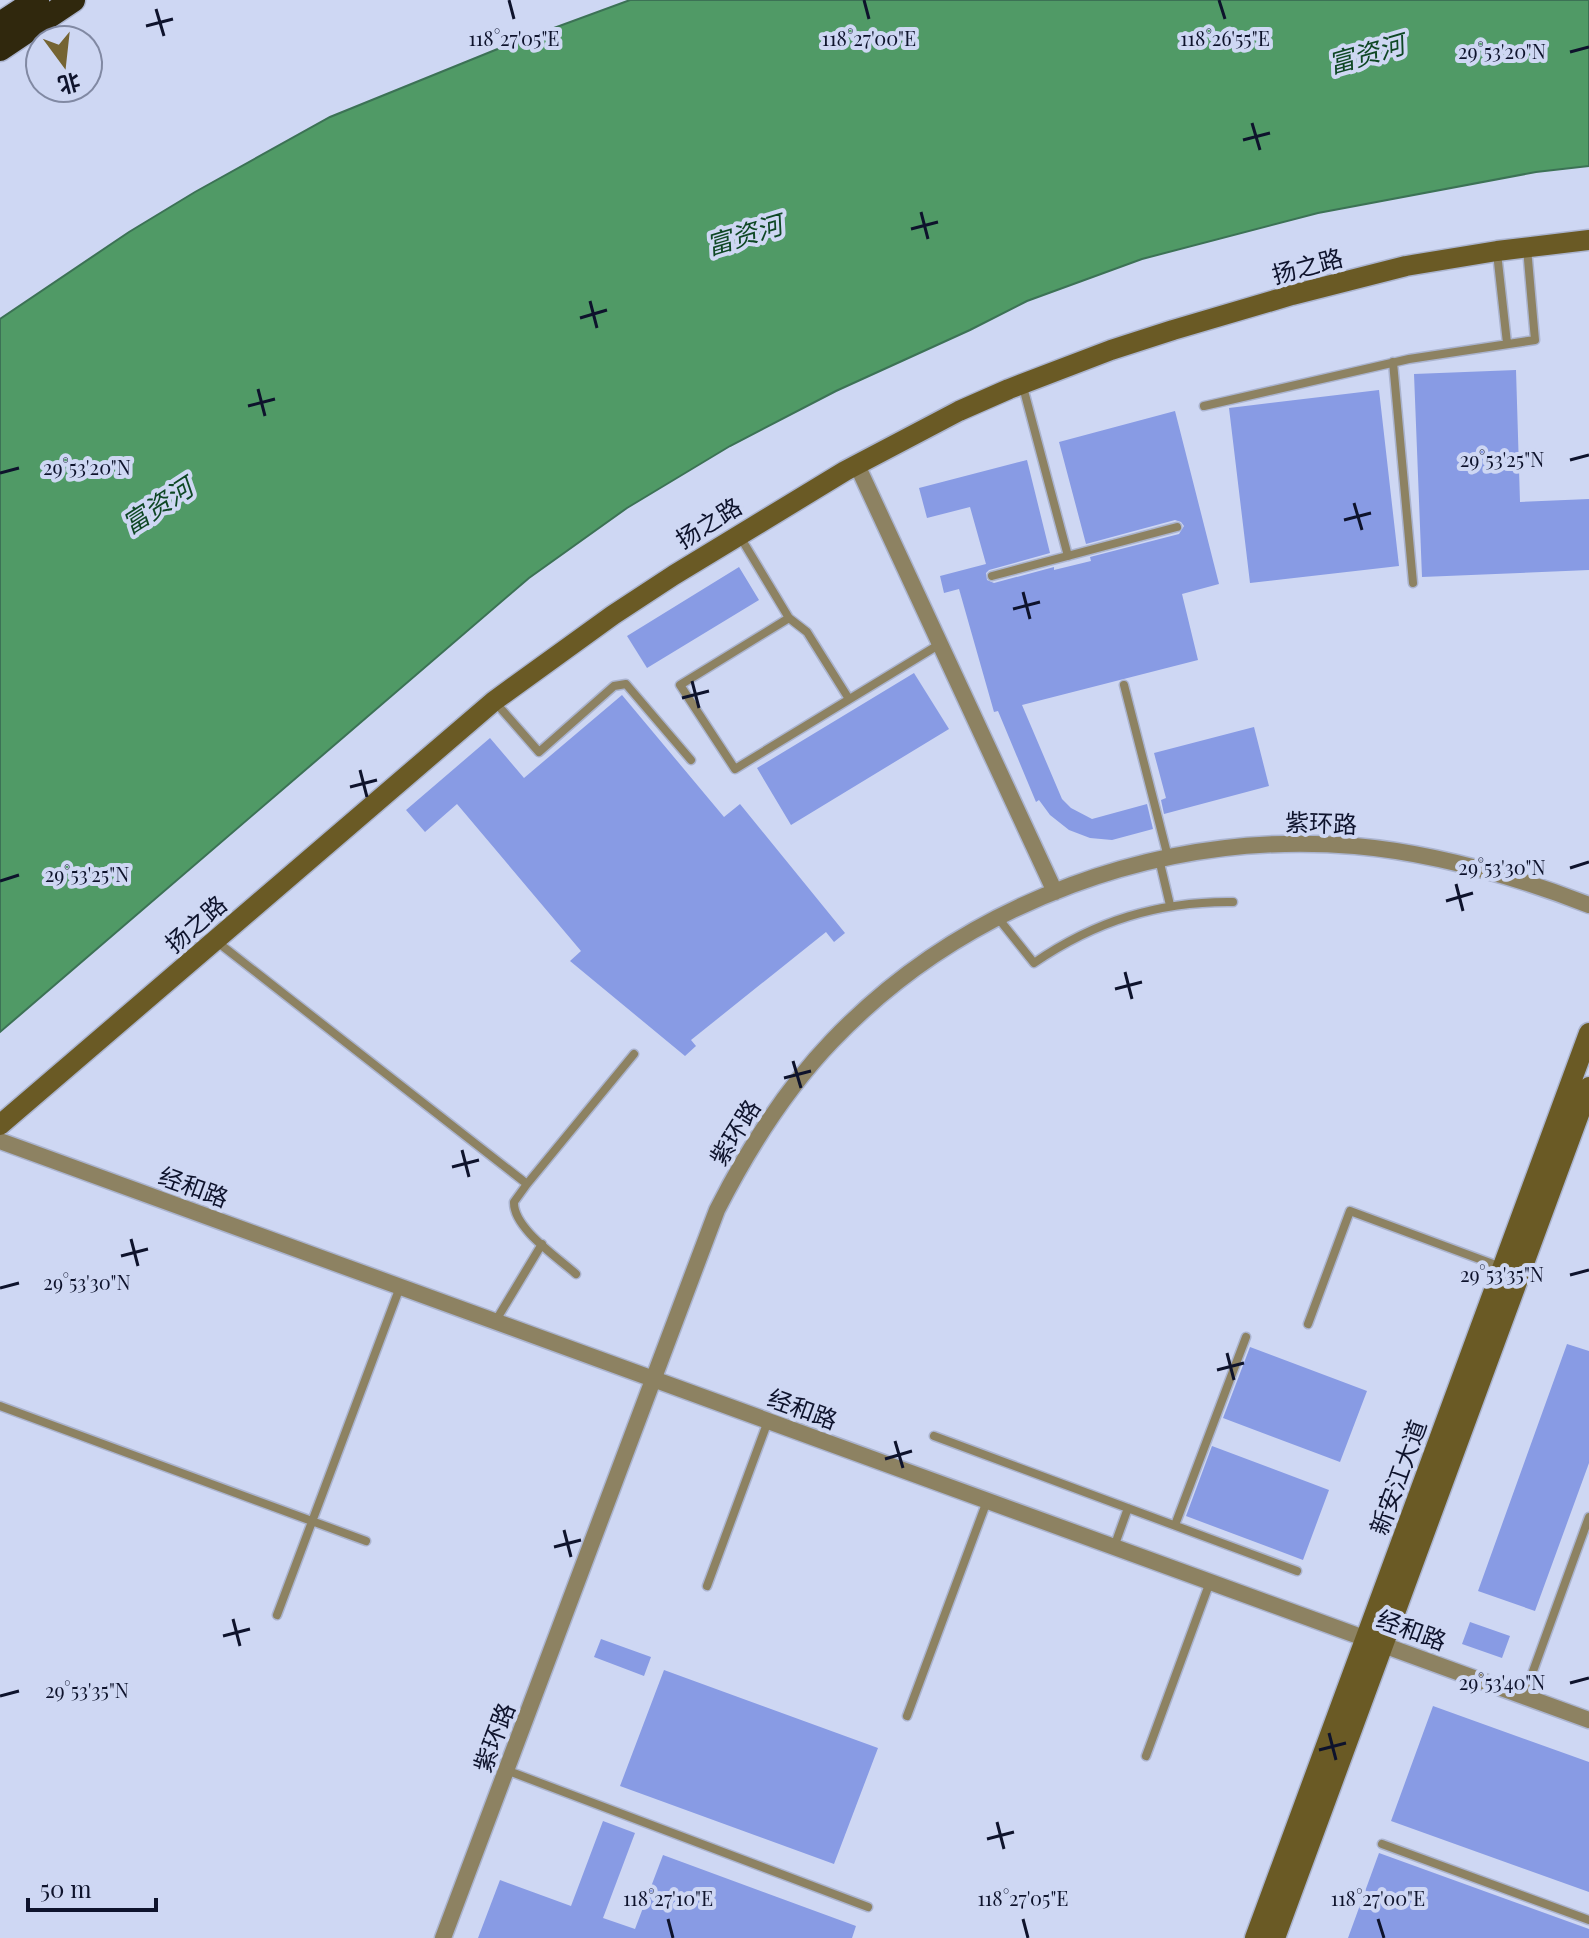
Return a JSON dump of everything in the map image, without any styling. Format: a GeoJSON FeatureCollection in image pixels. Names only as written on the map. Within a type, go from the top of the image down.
{"type":"FeatureCollection","features":[{"type":"Feature","properties":{"kind":"highway"},"geometry":{"type":"LineString","coordinates":[[0,24],[37,0]]}},
{"type":"Feature","properties":{"kind":"highway"},"geometry":{"type":"LineString","coordinates":[[0,49],[73,0]]}},
{"type":"Feature","properties":{"kind":"main road","name":"扬之路"},"geometry":{"type":"LineString","coordinates":[[0,1125],[494,701],[613,615],[739,533],[857,465],[959,411],[1111,350],[1306,291],[1406,266],[1589,240]]}},
{"type":"Feature","properties":{"kind":"main road","name":"新安江大道"},"geometry":{"type":"LineString","coordinates":[[1275,1938],[1502,1267],[1589,1033]]}},
{"type":"Feature","properties":{"kind":"main road","name":"新安江大道"},"geometry":{"type":"LineString","coordinates":[[1255,1938],[1589,1087]]}},
{"type":"Feature","properties":{"kind":"street"},"geometry":{"type":"LineString","coordinates":[[857,465],[1055,892]]}},
{"type":"Feature","properties":{"kind":"street","name":"紫环路"},"geometry":{"type":"LineString","coordinates":[[443,1938],[717,1210],[750,1149],[781,1102],[831,1042],[888,988],[941,950],[998,917],[1055,892],[1107,872],[1163,858],[1249,845],[1355,846],[1395,851],[1476,867],[1589,905]]}},
{"type":"Feature","properties":{"kind":"street","name":"经和路"},"geometry":{"type":"LineString","coordinates":[[0,1141],[1589,1720]]}},
{"type":"Feature","properties":{"kind":"lane"},"geometry":{"type":"LineString","coordinates":[[1204,406],[1393,362],[1535,340],[1527,247]]}},
{"type":"Feature","properties":{"kind":"lane"},"geometry":{"type":"LineString","coordinates":[[1497,251],[1507,343]]}},
{"type":"Feature","properties":{"kind":"lane"},"geometry":{"type":"LineString","coordinates":[[1393,362],[1413,583]]}},
{"type":"Feature","properties":{"kind":"lane"},"geometry":{"type":"LineString","coordinates":[[1022,384],[1068,556]]}},
{"type":"Feature","properties":{"kind":"lane"},"geometry":{"type":"LineString","coordinates":[[992,576],[1177,527]]}},
{"type":"Feature","properties":{"kind":"lane"},"geometry":{"type":"LineString","coordinates":[[739,533],[789,618],[807,632],[849,699]]}},
{"type":"Feature","properties":{"kind":"lane"},"geometry":{"type":"LineString","coordinates":[[789,618],[680,685],[735,769],[940,644]]}},
{"type":"Feature","properties":{"kind":"lane"},"geometry":{"type":"LineString","coordinates":[[494,701],[539,752],[614,686],[626,684],[691,760]]}},
{"type":"Feature","properties":{"kind":"lane"},"geometry":{"type":"LineString","coordinates":[[1124,685],[1163,858],[1170,905]]}},
{"type":"Feature","properties":{"kind":"lane"},"geometry":{"type":"LineString","coordinates":[[998,917],[1034,963],[1098,926],[1133,914],[1170,905],[1233,902]]}},
{"type":"Feature","properties":{"kind":"lane"},"geometry":{"type":"LineString","coordinates":[[216,940],[527,1184]]}},
{"type":"Feature","properties":{"kind":"lane"},"geometry":{"type":"LineString","coordinates":[[576,1274],[519,1223],[514,1202],[634,1054]]}},
{"type":"Feature","properties":{"kind":"lane"},"geometry":{"type":"LineString","coordinates":[[1308,1324],[1350,1211],[1502,1267]]}},
{"type":"Feature","properties":{"kind":"lane"},"geometry":{"type":"LineString","coordinates":[[495,1322],[542,1244]]}},
{"type":"Feature","properties":{"kind":"lane"},"geometry":{"type":"LineString","coordinates":[[277,1615],[400,1287]]}},
{"type":"Feature","properties":{"kind":"lane"},"geometry":{"type":"LineString","coordinates":[[1175,1525],[1246,1337]]}},
{"type":"Feature","properties":{"kind":"lane"},"geometry":{"type":"LineString","coordinates":[[0,1406],[366,1541]]}},
{"type":"Feature","properties":{"kind":"lane"},"geometry":{"type":"LineString","coordinates":[[707,1586],[768,1421]]}},
{"type":"Feature","properties":{"kind":"lane"},"geometry":{"type":"LineString","coordinates":[[934,1436],[1297,1571]]}},
{"type":"Feature","properties":{"kind":"lane"},"geometry":{"type":"LineString","coordinates":[[907,1716],[987,1501]]}},
{"type":"Feature","properties":{"kind":"lane"},"geometry":{"type":"LineString","coordinates":[[1114,1547],[1128,1508]]}},
{"type":"Feature","properties":{"kind":"lane"},"geometry":{"type":"LineString","coordinates":[[1524,1696],[1589,1517]]}},
{"type":"Feature","properties":{"kind":"lane"},"geometry":{"type":"LineString","coordinates":[[1146,1756],[1210,1582]]}},
{"type":"Feature","properties":{"kind":"lane"},"geometry":{"type":"LineString","coordinates":[[506,1770],[868,1907]]}},
{"type":"Feature","properties":{"kind":"lane"},"geometry":{"type":"LineString","coordinates":[[1382,1844],[1589,1920]]}},
{"type":"Feature","properties":{"kind":"water","name":"富资河"},"geometry":{"type":"Polygon","coordinates":[[[630,0],[1589,0],[1589,166],[1536,172],[1318,213],[1142,259],[1027,301],[836,391],[730,446],[627,508],[529,578],[0,1032],[0,319],[129,232],[330,117],[505,46],[630,0]]]}},
{"type":"Feature","properties":{"kind":"building"},"geometry":{"type":"Polygon","coordinates":[[[1516,370],[1520,502],[1589,499],[1589,570],[1422,577],[1414,374],[1516,370]]]}},
{"type":"Feature","properties":{"kind":"building"},"geometry":{"type":"Polygon","coordinates":[[[1379,390],[1399,566],[1250,583],[1229,408],[1379,390]]]}},
{"type":"Feature","properties":{"kind":"building"},"geometry":{"type":"Polygon","coordinates":[[[1175,411],[1219,584],[1182,594],[1198,660],[1022,705],[1062,799],[1071,808],[1092,819],[1147,804],[1153,829],[1112,840],[1090,838],[1069,830],[1050,815],[1039,800],[1036,802],[998,711],[994,712],[959,589],[944,593],[940,576],[986,564],[970,507],[927,518],[919,488],[1027,460],[1050,553],[989,570],[987,580],[994,583],[1091,561],[1090,557],[1179,534],[1184,526],[1175,520],[1086,544],[1059,442],[1175,411]]]}},
{"type":"Feature","properties":{"kind":"building"},"geometry":{"type":"Polygon","coordinates":[[[739,567],[759,600],[647,668],[627,636],[739,567]]]}},
{"type":"Feature","properties":{"kind":"building"},"geometry":{"type":"Polygon","coordinates":[[[914,673],[949,729],[791,825],[757,768],[914,673]]]}},
{"type":"Feature","properties":{"kind":"building"},"geometry":{"type":"Polygon","coordinates":[[[622,695],[724,817],[740,804],[845,933],[834,942],[826,932],[691,1040],[696,1046],[685,1056],[570,961],[581,951],[457,804],[425,832],[406,810],[490,738],[524,778],[622,695]]]}},
{"type":"Feature","properties":{"kind":"building"},"geometry":{"type":"Polygon","coordinates":[[[1254,727],[1269,786],[1164,814],[1161,800],[1166,798],[1154,753],[1254,727]]]}},
{"type":"Feature","properties":{"kind":"building"},"geometry":{"type":"Polygon","coordinates":[[[1567,1344],[1589,1351],[1589,1463],[1535,1611],[1478,1591],[1567,1344]]]}},
{"type":"Feature","properties":{"kind":"building"},"geometry":{"type":"Polygon","coordinates":[[[1250,1347],[1367,1391],[1340,1462],[1223,1418],[1250,1347]]]}},
{"type":"Feature","properties":{"kind":"building"},"geometry":{"type":"Polygon","coordinates":[[[1212,1446],[1329,1490],[1303,1560],[1186,1516],[1212,1446]]]}},
{"type":"Feature","properties":{"kind":"building"},"geometry":{"type":"Polygon","coordinates":[[[1470,1622],[1510,1636],[1502,1658],[1462,1644],[1470,1622]]]}},
{"type":"Feature","properties":{"kind":"building"},"geometry":{"type":"Polygon","coordinates":[[[601,1639],[651,1657],[644,1676],[594,1657],[601,1639]]]}},
{"type":"Feature","properties":{"kind":"building"},"geometry":{"type":"Polygon","coordinates":[[[664,1670],[878,1748],[834,1864],[620,1786],[664,1670]]]}},
{"type":"Feature","properties":{"kind":"building"},"geometry":{"type":"Polygon","coordinates":[[[1433,1706],[1589,1762],[1589,1892],[1391,1821],[1433,1706]]]}},
{"type":"Feature","properties":{"kind":"building"},"geometry":{"type":"Polygon","coordinates":[[[603,1821],[635,1833],[603,1918],[635,1929],[663,1855],[856,1926],[852,1938],[478,1938],[500,1880],[571,1906],[603,1821]]]}},
{"type":"Feature","properties":{"kind":"building"},"geometry":{"type":"Polygon","coordinates":[[[1379,1853],[1589,1929],[1589,1938],[1348,1938],[1379,1853]]]}}]}
